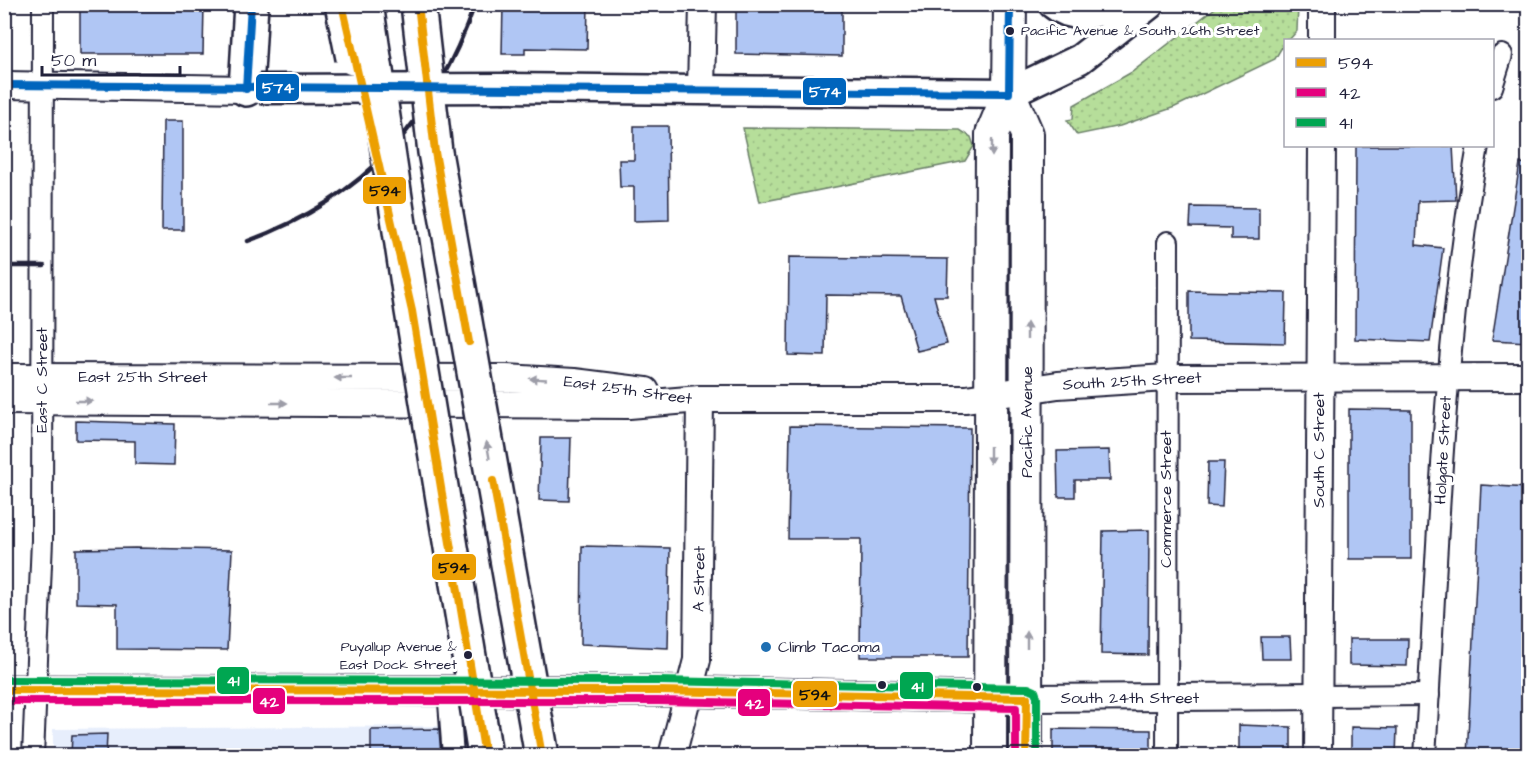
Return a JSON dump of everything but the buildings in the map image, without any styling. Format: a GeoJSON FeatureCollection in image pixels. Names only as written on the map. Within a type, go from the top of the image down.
{"type":"FeatureCollection","features":[{"type":"Feature","properties":{"kind":"highway"},"geometry":{"type":"LineString","coordinates":[[251,4],[253,89]]}},
{"type":"Feature","properties":{"kind":"highway"},"geometry":{"type":"LineString","coordinates":[[342,4],[412,311]]}},
{"type":"Feature","properties":{"kind":"highway"},"geometry":{"type":"LineString","coordinates":[[366,4],[412,311],[479,717],[483,756]]}},
{"type":"Feature","properties":{"kind":"highway"},"geometry":{"type":"LineString","coordinates":[[418,4],[435,152],[542,756]]}},
{"type":"Feature","properties":{"kind":"main road","name":"Pacific Avenue"},"geometry":{"type":"LineString","coordinates":[[990,756],[992,134],[1009,93],[1010,4]]}},
{"type":"Feature","properties":{"kind":"main road"},"geometry":{"type":"LineString","coordinates":[[1053,4],[1071,14],[1084,14],[1104,9],[1110,4]]}},
{"type":"Feature","properties":{"kind":"main road"},"geometry":{"type":"LineString","coordinates":[[253,89],[701,89],[1009,93],[1080,59],[1150,4]]}},
{"type":"Feature","properties":{"kind":"main road","name":"Pacific Avenue"},"geometry":{"type":"LineString","coordinates":[[1009,93],[1027,134],[1026,756]]}},
{"type":"Feature","properties":{"kind":"main road","name":"South 24th Street"},"geometry":{"type":"LineString","coordinates":[[4,690],[310,692],[448,689],[1027,698]]}},
{"type":"Feature","properties":{"kind":"street","name":"East C Street"},"geometry":{"type":"LineString","coordinates":[[33,756],[42,540],[43,4]]}},
{"type":"Feature","properties":{"kind":"street"},"geometry":{"type":"LineString","coordinates":[[701,89],[703,4]]}},
{"type":"Feature","properties":{"kind":"street"},"geometry":{"type":"LineString","coordinates":[[1322,4],[1322,39]]}},
{"type":"Feature","properties":{"kind":"street"},"geometry":{"type":"LineString","coordinates":[[1494,81],[1502,56]]}},
{"type":"Feature","properties":{"kind":"street"},"geometry":{"type":"LineString","coordinates":[[4,85],[253,89]]}},
{"type":"Feature","properties":{"kind":"street","name":"South C Street"},"geometry":{"type":"LineString","coordinates":[[1318,756],[1322,147]]}},
{"type":"Feature","properties":{"kind":"street","name":"Holgate Street"},"geometry":{"type":"LineString","coordinates":[[1425,756],[1447,377],[1468,201],[1478,147]]}},
{"type":"Feature","properties":{"kind":"street","name":"Commerce Street"},"geometry":{"type":"LineString","coordinates":[[1167,756],[1168,242]]}},
{"type":"Feature","properties":{"kind":"street","name":"East 25th Street"},"geometry":{"type":"LineString","coordinates":[[4,377],[42,389]]}},
{"type":"Feature","properties":{"kind":"street","name":"South 25th Street"},"geometry":{"type":"LineString","coordinates":[[700,399],[966,399],[1075,383],[1166,378],[1528,377]]}},
{"type":"Feature","properties":{"kind":"street","name":"East 25th Street"},"geometry":{"type":"LineString","coordinates":[[4,401],[42,389],[524,378],[574,382],[700,399]]}},
{"type":"Feature","properties":{"kind":"street","name":"A Street"},"geometry":{"type":"LineString","coordinates":[[672,756],[697,660],[700,399]]}},
{"type":"Feature","properties":{"kind":"street"},"geometry":{"type":"LineString","coordinates":[[448,689],[453,756]]}},
{"type":"Feature","properties":{"kind":"street","name":"South 24th Street"},"geometry":{"type":"LineString","coordinates":[[1027,698],[1429,695]]}},
{"type":"Feature","properties":{"kind":"shaded area"},"geometry":{"type":"Polygon","coordinates":[[[443,726],[446,755],[53,755],[53,729],[443,726]]]}},
{"type":"Feature","properties":{"kind":"green space"},"geometry":{"type":"Polygon","coordinates":[[[1219,5],[1298,5],[1297,31],[1290,39],[1284,39],[1284,43],[1275,59],[1175,107],[1120,126],[1077,135],[1067,120],[1073,119],[1074,105],[1132,72],[1219,5]]]}},
{"type":"Feature","properties":{"kind":"green space"},"geometry":{"type":"Polygon","coordinates":[[[743,128],[960,130],[971,137],[974,146],[965,161],[760,202],[743,128]]]}},
{"type":"Feature","properties":{"kind":"railway"},"geometry":{"type":"LineString","coordinates":[[248,241],[290,223],[327,202],[360,178],[390,150],[416,119],[439,84],[475,4]]}},
{"type":"Feature","properties":{"kind":"railway"},"geometry":{"type":"LineString","coordinates":[[4,266],[44,266]]}},
{"type":"Feature","properties":{"kind":"transit line","name":"574"},"geometry":{"type":"LineString","coordinates":[[246,89],[251,4]]}},
{"type":"Feature","properties":{"kind":"transit line","name":"594"},"geometry":{"type":"LineString","coordinates":[[342,4],[412,311],[485,756]]}},
{"type":"Feature","properties":{"kind":"transit line","name":"594"},"geometry":{"type":"LineString","coordinates":[[418,4],[435,152],[469,342]]}},
{"type":"Feature","properties":{"kind":"transit line","name":"574"},"geometry":{"type":"LineString","coordinates":[[4,85],[1009,93],[1010,4]]}},
{"type":"Feature","properties":{"kind":"transit line","name":"594"},"geometry":{"type":"LineString","coordinates":[[493,481],[542,756]]}},
{"type":"Feature","properties":{"kind":"transit line","name":"41"},"geometry":{"type":"LineString","coordinates":[[4,680],[658,681],[1028,688],[1035,691],[1037,697],[1037,756]]}},
{"type":"Feature","properties":{"kind":"transit line","name":"594"},"geometry":{"type":"LineString","coordinates":[[4,690],[658,691],[1027,698],[1026,756]]}},
{"type":"Feature","properties":{"kind":"transit line","name":"42"},"geometry":{"type":"LineString","coordinates":[[4,701],[658,701],[1016,708],[1016,756]]}},
{"type":"Feature","properties":{"kind":"place","name":"Pacific Avenue & South 26th Street"},"geometry":{"type":"Point","coordinates":[1010,31]}},
{"type":"Feature","properties":{"kind":"place","name":"Climb Tacoma"},"geometry":{"type":"Point","coordinates":[766,647]}},
{"type":"Feature","properties":{"kind":"place","name":"Puyallup Avenue & East Dock Street"},"geometry":{"type":"Point","coordinates":[468,655]}}]}
